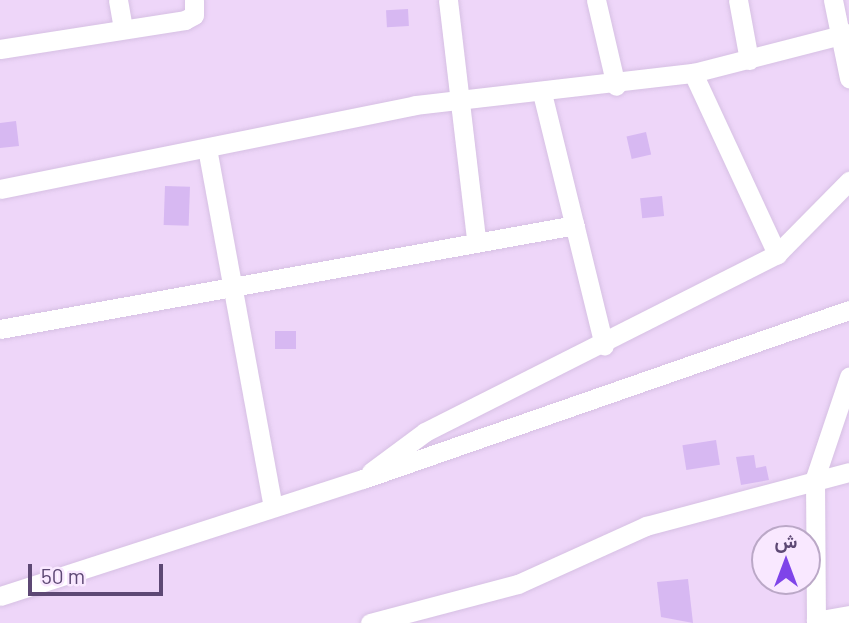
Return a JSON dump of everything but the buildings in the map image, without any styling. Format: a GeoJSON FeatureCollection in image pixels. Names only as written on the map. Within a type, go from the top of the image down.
{"type":"FeatureCollection","features":[{"type":"Feature","properties":{"kind":"street"},"geometry":{"type":"LineString","coordinates":[[118,0],[122,28]]}},
{"type":"Feature","properties":{"kind":"street"},"geometry":{"type":"LineString","coordinates":[[0,49],[185,20],[194,15],[194,0]]}},
{"type":"Feature","properties":{"kind":"street"},"geometry":{"type":"LineString","coordinates":[[448,0],[462,98],[476,240]]}},
{"type":"Feature","properties":{"kind":"street"},"geometry":{"type":"LineString","coordinates":[[596,0],[616,86]]}},
{"type":"Feature","properties":{"kind":"street"},"geometry":{"type":"LineString","coordinates":[[738,0],[749,60]]}},
{"type":"Feature","properties":{"kind":"street"},"geometry":{"type":"LineString","coordinates":[[834,0],[844,34],[849,78]]}},
{"type":"Feature","properties":{"kind":"street"},"geometry":{"type":"LineString","coordinates":[[0,189],[462,98],[616,86],[693,73],[844,34]]}},
{"type":"Feature","properties":{"kind":"street"},"geometry":{"type":"LineString","coordinates":[[693,73],[776,254]]}},
{"type":"Feature","properties":{"kind":"street"},"geometry":{"type":"LineString","coordinates":[[542,93],[604,345]]}},
{"type":"Feature","properties":{"kind":"street"},"geometry":{"type":"LineString","coordinates":[[207,148],[274,506]]}},
{"type":"Feature","properties":{"kind":"street"},"geometry":{"type":"LineString","coordinates":[[363,479],[425,432],[604,345],[776,254],[849,181]]}},
{"type":"Feature","properties":{"kind":"street"},"geometry":{"type":"LineString","coordinates":[[0,328],[476,240],[575,225]]}},
{"type":"Feature","properties":{"kind":"street"},"geometry":{"type":"LineString","coordinates":[[0,596],[363,479],[849,310]]}},
{"type":"Feature","properties":{"kind":"street"},"geometry":{"type":"LineString","coordinates":[[849,376],[815,478],[816,622],[849,615]]}},
{"type":"Feature","properties":{"kind":"street"},"geometry":{"type":"LineString","coordinates":[[372,623],[518,584],[646,526],[815,478],[849,472]]}},
{"type":"Feature","properties":{"kind":"shaded area"},"geometry":{"type":"Polygon","coordinates":[[[0,0],[849,0],[849,623],[0,623],[0,0]]]}}]}
